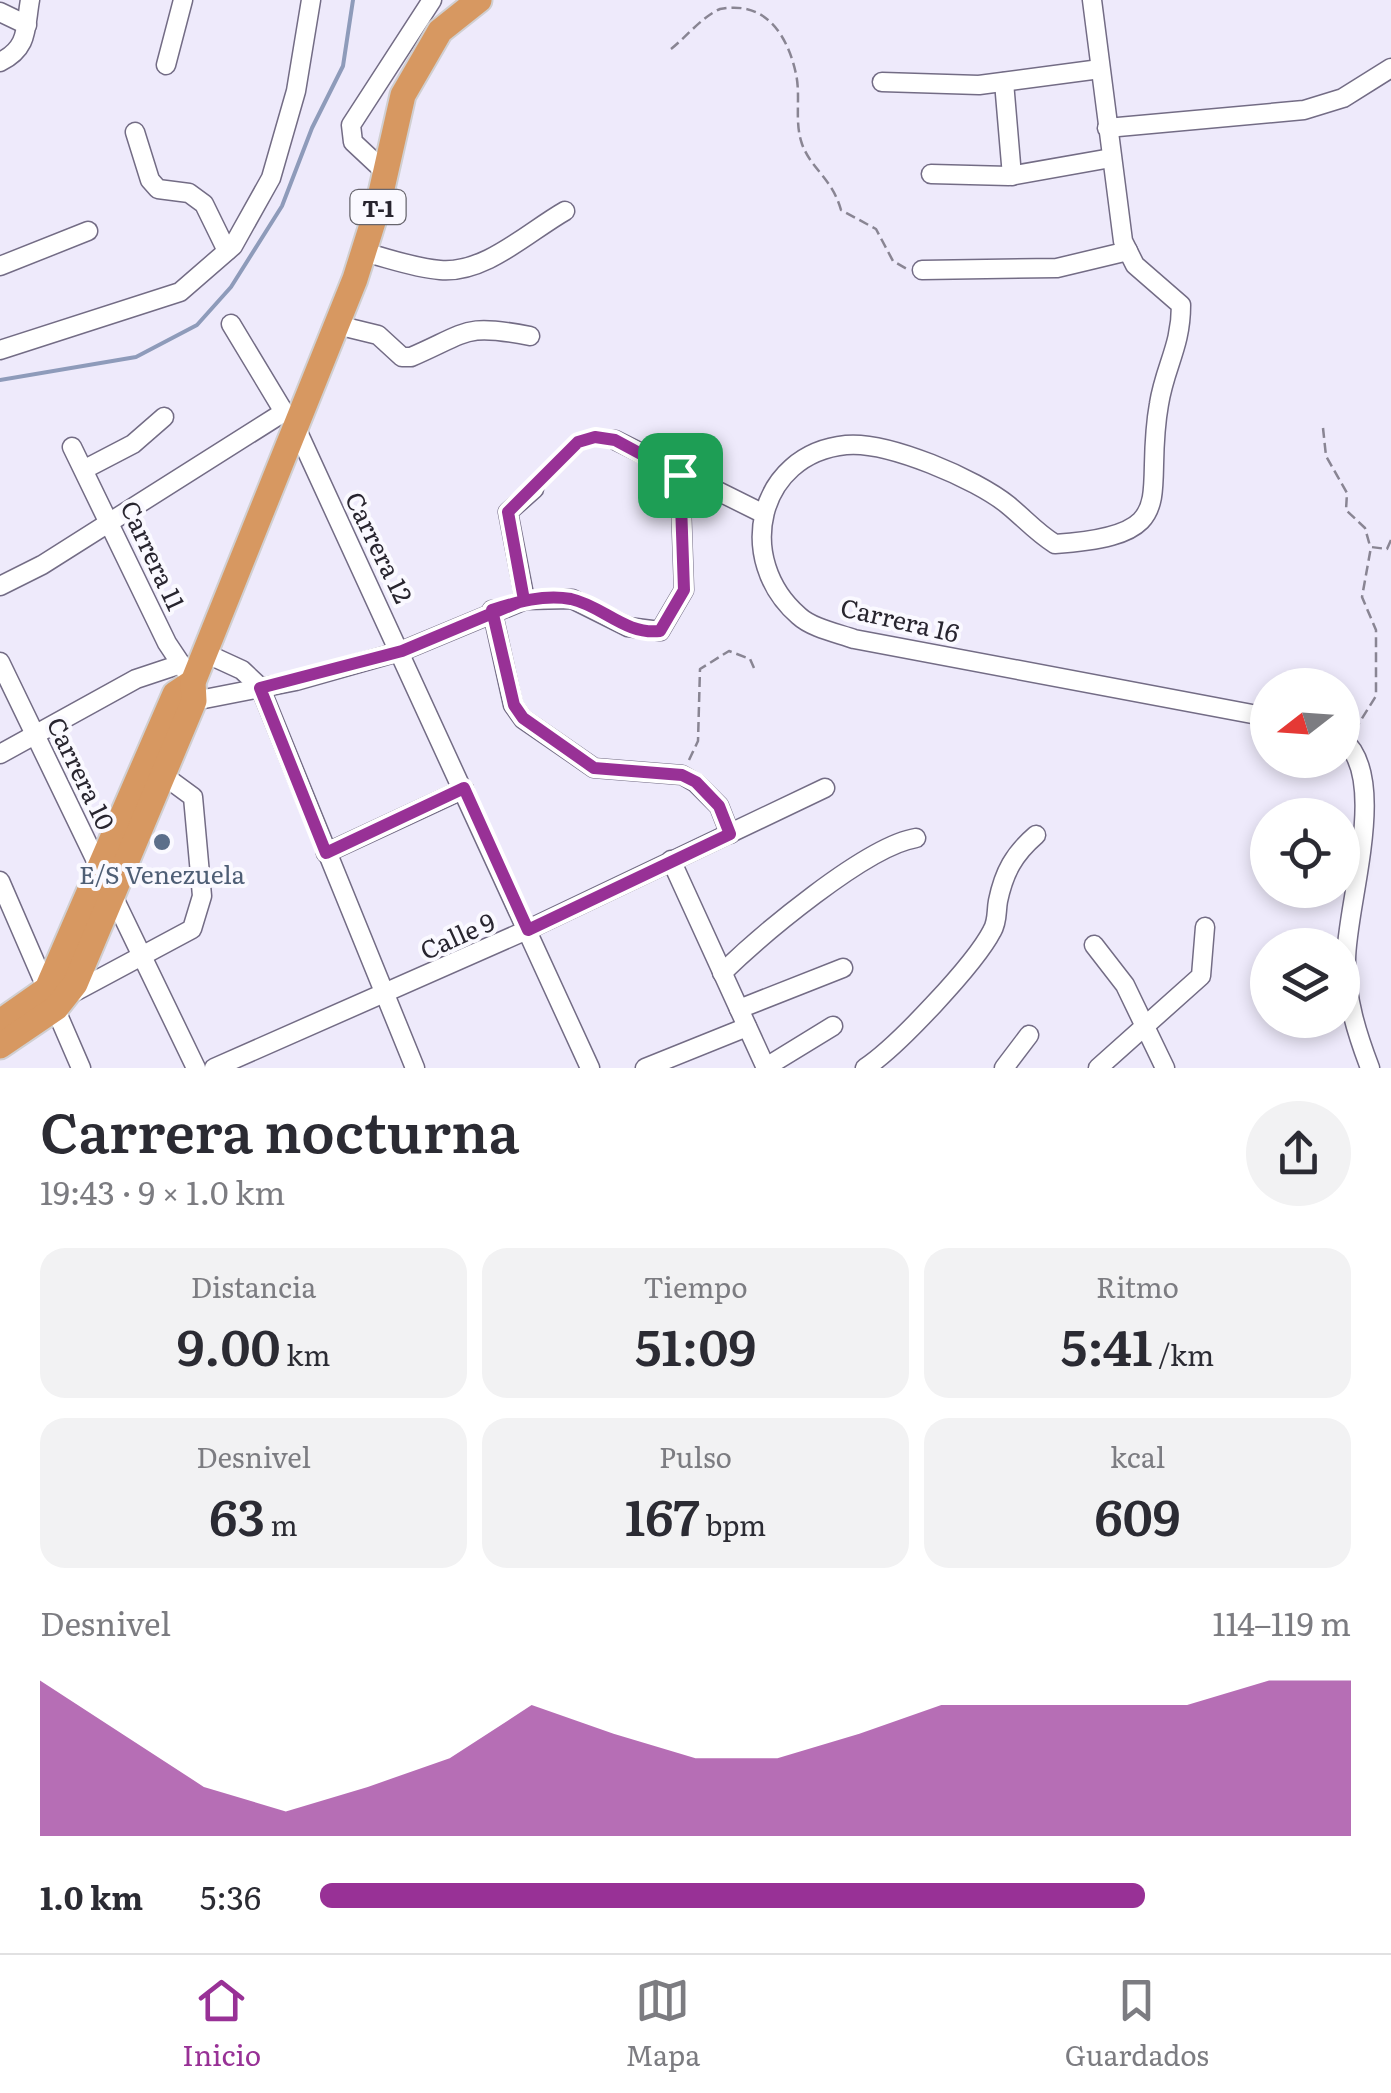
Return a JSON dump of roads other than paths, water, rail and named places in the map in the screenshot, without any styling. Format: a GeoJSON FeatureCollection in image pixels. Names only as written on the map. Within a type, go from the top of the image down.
{"type":"FeatureCollection","features":[{"type":"Feature","properties":{"kind":"highway","name":"T-1"},"geometry":{"type":"LineString","coordinates":[[57,998],[112,894],[163,775],[193,675],[294,421],[338,325],[363,252],[403,95],[418,63],[440,32],[479,0]]}},
{"type":"Feature","properties":{"kind":"highway","name":"T-1"},"geometry":{"type":"LineString","coordinates":[[57,998],[100,868],[175,694],[193,675]]}},
{"type":"Feature","properties":{"kind":"highway"},"geometry":{"type":"LineString","coordinates":[[0,1022],[57,998]]}},
{"type":"Feature","properties":{"kind":"highway"},"geometry":{"type":"LineString","coordinates":[[0,1046],[57,998]]}},
{"type":"Feature","properties":{"kind":"street"},"geometry":{"type":"LineString","coordinates":[[0,62],[18,53],[28,25],[30,0]]}},
{"type":"Feature","properties":{"kind":"street"},"geometry":{"type":"LineString","coordinates":[[166,65],[182,0]]}},
{"type":"Feature","properties":{"kind":"street"},"geometry":{"type":"LineString","coordinates":[[0,350],[180,292],[227,251],[271,178],[296,90],[310,0]]}},
{"type":"Feature","properties":{"kind":"street"},"geometry":{"type":"LineString","coordinates":[[384,171],[353,142],[350,125],[432,0]]}},
{"type":"Feature","properties":{"kind":"street"},"geometry":{"type":"LineString","coordinates":[[615,440],[762,513],[785,474],[811,456],[847,445],[890,452],[968,480],[1007,503],[1055,544],[1116,538],[1132,526],[1150,507],[1156,489],[1155,426],[1181,337],[1181,305],[1135,265],[1128,252],[1111,158],[1092,0]]}},
{"type":"Feature","properties":{"kind":"street"},"geometry":{"type":"LineString","coordinates":[[0,12],[28,25]]}},
{"type":"Feature","properties":{"kind":"street"},"geometry":{"type":"LineString","coordinates":[[1106,119],[1304,110],[1343,98],[1391,68]]}},
{"type":"Feature","properties":{"kind":"street"},"geometry":{"type":"LineString","coordinates":[[882,82],[1004,82],[1100,69]]}},
{"type":"Feature","properties":{"kind":"street"},"geometry":{"type":"LineString","coordinates":[[1004,82],[1012,176]]}},
{"type":"Feature","properties":{"kind":"street"},"geometry":{"type":"LineString","coordinates":[[135,132],[150,180],[158,189],[190,194],[204,204],[227,251]]}},
{"type":"Feature","properties":{"kind":"street"},"geometry":{"type":"LineString","coordinates":[[931,174],[1012,176],[1111,158]]}},
{"type":"Feature","properties":{"kind":"street"},"geometry":{"type":"LineString","coordinates":[[363,252],[440,270],[462,268],[493,256],[565,211]]}},
{"type":"Feature","properties":{"kind":"street"},"geometry":{"type":"LineString","coordinates":[[0,266],[88,231]]}},
{"type":"Feature","properties":{"kind":"street"},"geometry":{"type":"LineString","coordinates":[[922,270],[1057,268],[1128,252]]}},
{"type":"Feature","properties":{"kind":"street","name":"Carrera 12"},"geometry":{"type":"LineString","coordinates":[[231,324],[294,421],[590,1068]]}},
{"type":"Feature","properties":{"kind":"street"},"geometry":{"type":"LineString","coordinates":[[338,325],[378,336],[402,357],[412,358],[464,330],[494,329],[530,336]]}},
{"type":"Feature","properties":{"kind":"street"},"geometry":{"type":"LineString","coordinates":[[85,470],[133,444],[164,417]]}},
{"type":"Feature","properties":{"kind":"street"},"geometry":{"type":"LineString","coordinates":[[0,586],[294,421]]}},
{"type":"Feature","properties":{"kind":"street","name":"Carrera 11"},"geometry":{"type":"LineString","coordinates":[[72,446],[193,675]]}},
{"type":"Feature","properties":{"kind":"street"},"geometry":{"type":"LineString","coordinates":[[193,675],[260,688],[402,651],[492,610],[524,600],[572,600],[628,627],[660,631],[684,590],[680,475]]}},
{"type":"Feature","properties":{"kind":"street"},"geometry":{"type":"LineString","coordinates":[[524,600],[508,512],[534,489]]}},
{"type":"Feature","properties":{"kind":"street","name":"Carrera 16"},"geometry":{"type":"LineString","coordinates":[[762,513],[762,558],[782,598],[802,619],[854,639],[1250,715]]}},
{"type":"Feature","properties":{"kind":"street"},"geometry":{"type":"LineString","coordinates":[[492,610],[514,705],[534,728],[594,768],[682,775],[719,806],[730,834]]}},
{"type":"Feature","properties":{"kind":"street","name":"Carrera 10"},"geometry":{"type":"LineString","coordinates":[[0,662],[196,1068]]}},
{"type":"Feature","properties":{"kind":"street"},"geometry":{"type":"LineString","coordinates":[[0,754],[136,680],[242,670],[260,688],[416,1068]]}},
{"type":"Feature","properties":{"kind":"street"},"geometry":{"type":"LineString","coordinates":[[1360,766],[1366,777],[1371,829],[1346,960],[1354,1025],[1370,1068]]}},
{"type":"Feature","properties":{"kind":"street"},"geometry":{"type":"LineString","coordinates":[[57,998],[192,929],[202,896],[192,797],[163,775]]}},
{"type":"Feature","properties":{"kind":"street"},"geometry":{"type":"LineString","coordinates":[[326,853],[464,788]]}},
{"type":"Feature","properties":{"kind":"street","name":"Calle 9"},"geometry":{"type":"LineString","coordinates":[[214,1068],[528,930],[825,788]]}},
{"type":"Feature","properties":{"kind":"street"},"geometry":{"type":"LineString","coordinates":[[865,1068],[896,1043],[976,958],[996,926],[998,898],[1012,857],[1036,835]]}},
{"type":"Feature","properties":{"kind":"street"},"geometry":{"type":"LineString","coordinates":[[722,973],[793,910],[878,852],[916,838]]}},
{"type":"Feature","properties":{"kind":"street"},"geometry":{"type":"LineString","coordinates":[[670,860],[766,1068],[833,1026]]}},
{"type":"Feature","properties":{"kind":"street"},"geometry":{"type":"LineString","coordinates":[[0,881],[57,998],[81,1068]]}},
{"type":"Feature","properties":{"kind":"street"},"geometry":{"type":"LineString","coordinates":[[1098,1068],[1201,976],[1206,927]]}},
{"type":"Feature","properties":{"kind":"street"},"geometry":{"type":"LineString","coordinates":[[1094,945],[1125,985],[1165,1068]]}},
{"type":"Feature","properties":{"kind":"street"},"geometry":{"type":"LineString","coordinates":[[739,1010],[843,968]]}},
{"type":"Feature","properties":{"kind":"street"},"geometry":{"type":"LineString","coordinates":[[645,1068],[747,1027]]}},
{"type":"Feature","properties":{"kind":"street"},"geometry":{"type":"LineString","coordinates":[[1004,1068],[1029,1035]]}},
{"type":"Feature","properties":{"kind":"waterway"},"geometry":{"type":"LineString","coordinates":[[0,380],[136,357],[197,325],[231,287],[282,206],[312,128],[343,66],[353,0]]}},
{"type":"Feature","properties":{"kind":"place","name":"E/S Venezuela"},"geometry":{"type":"Point","coordinates":[162,842]}}]}
